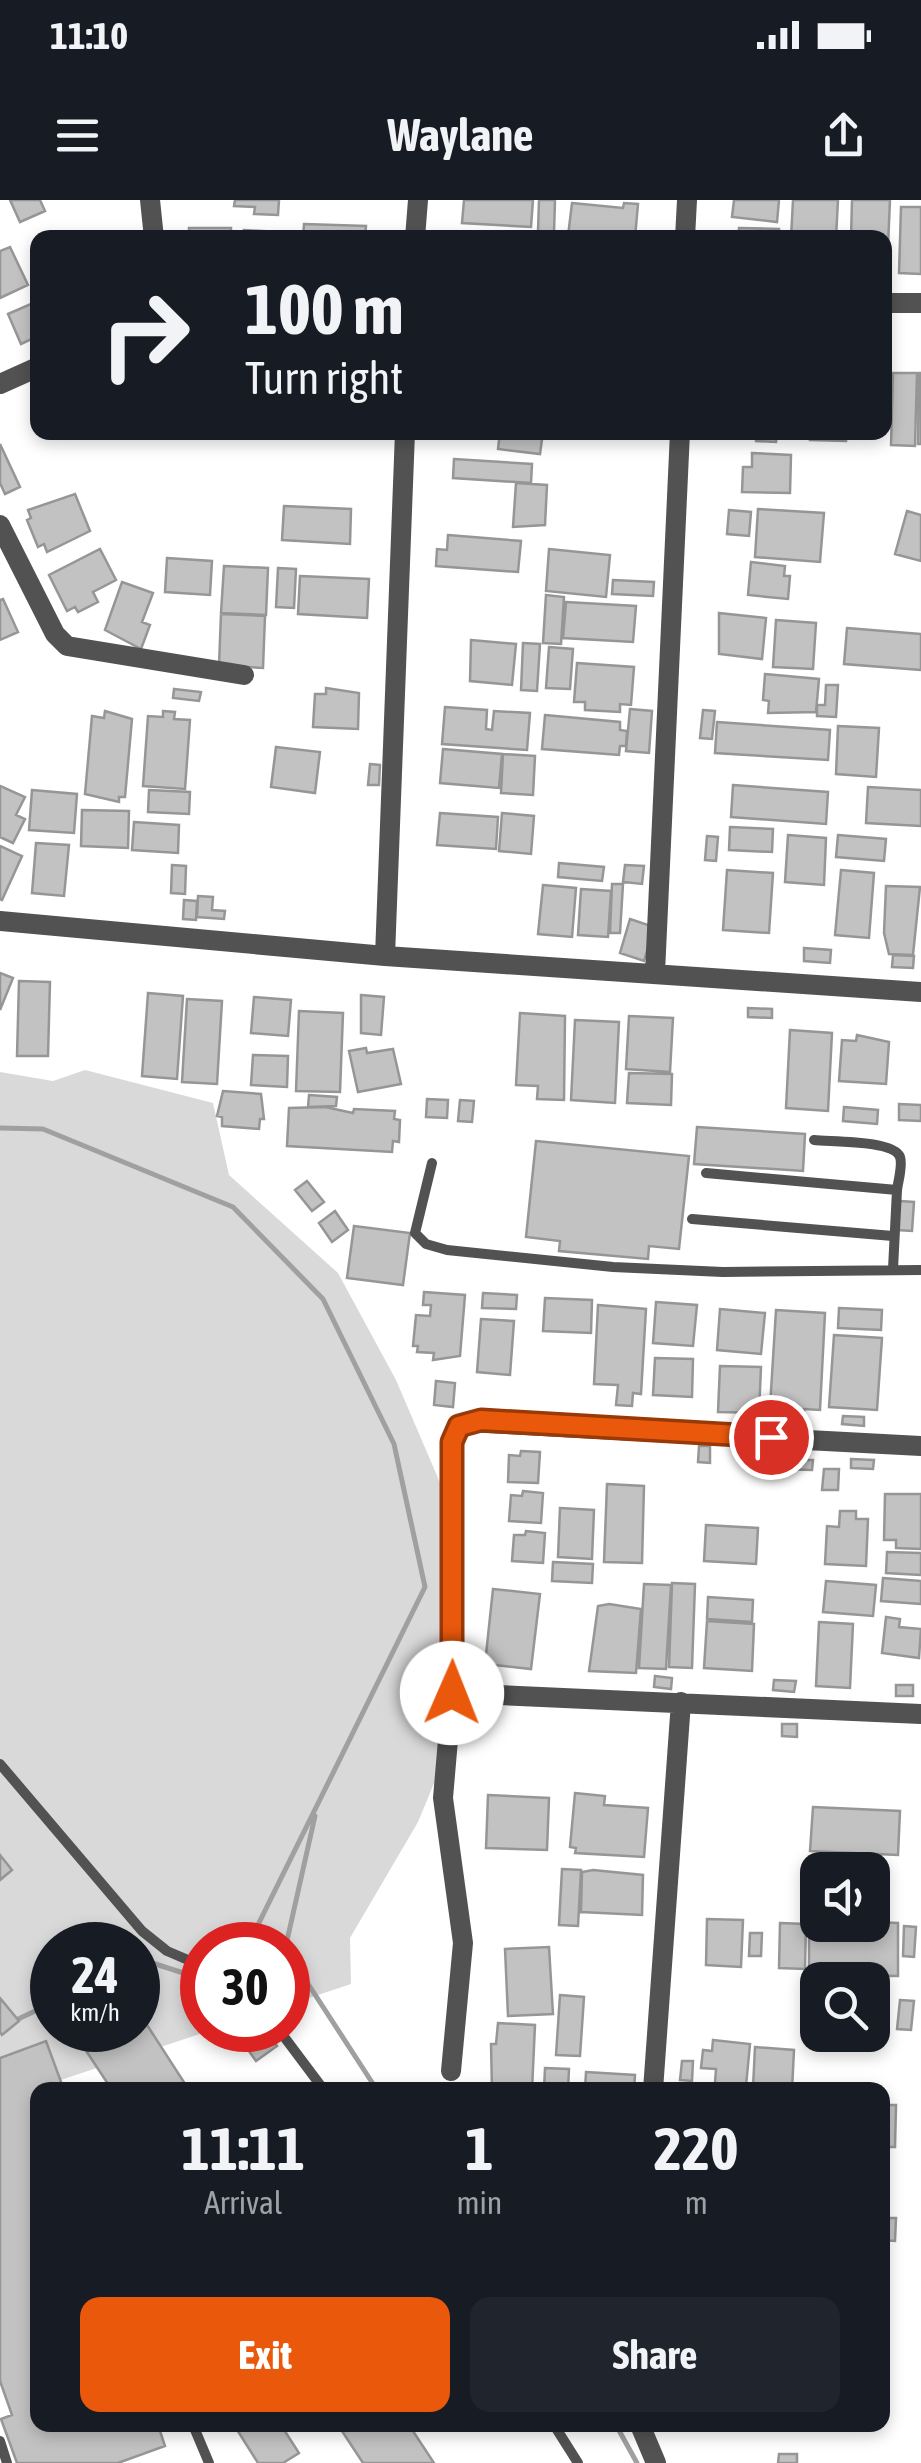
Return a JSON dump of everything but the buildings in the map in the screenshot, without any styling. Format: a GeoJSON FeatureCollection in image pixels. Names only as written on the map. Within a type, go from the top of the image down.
{"type":"FeatureCollection","features":[{"type":"Feature","properties":{"kind":"street"},"geometry":{"type":"LineString","coordinates":[[150,200],[153,230]]}},
{"type":"Feature","properties":{"kind":"street"},"geometry":{"type":"LineString","coordinates":[[416,230],[418,200]]}},
{"type":"Feature","properties":{"kind":"street"},"geometry":{"type":"LineString","coordinates":[[686,200],[686,230]]}},
{"type":"Feature","properties":{"kind":"street"},"geometry":{"type":"LineString","coordinates":[[892,303],[921,303]]}},
{"type":"Feature","properties":{"kind":"street"},"geometry":{"type":"LineString","coordinates":[[0,384],[30,371]]}},
{"type":"Feature","properties":{"kind":"street"},"geometry":{"type":"LineString","coordinates":[[385,956],[405,440]]}},
{"type":"Feature","properties":{"kind":"street"},"geometry":{"type":"LineString","coordinates":[[655,972],[680,440]]}},
{"type":"Feature","properties":{"kind":"street"},"geometry":{"type":"LineString","coordinates":[[0,525],[55,634],[68,646],[84,652],[244,675]]}},
{"type":"Feature","properties":{"kind":"street"},"geometry":{"type":"LineString","coordinates":[[0,920],[385,956],[921,992]]}},
{"type":"Feature","properties":{"kind":"street"},"geometry":{"type":"LineString","coordinates":[[451,2071],[463,1943],[443,1798],[452,1693],[452,1442],[466,1422],[921,1446]]}},
{"type":"Feature","properties":{"kind":"street"},"geometry":{"type":"LineString","coordinates":[[452,1693],[921,1714]]}},
{"type":"Feature","properties":{"kind":"street"},"geometry":{"type":"LineString","coordinates":[[654,2082],[681,1702]]}},
{"type":"Feature","properties":{"kind":"street"},"geometry":{"type":"LineString","coordinates":[[643,2432],[656,2463]]}},
{"type":"Feature","properties":{"kind":"lane"},"geometry":{"type":"LineString","coordinates":[[814,1140],[884,1146],[897,1152],[901,1160],[893,1269]]}},
{"type":"Feature","properties":{"kind":"lane"},"geometry":{"type":"LineString","coordinates":[[432,1163],[415,1233],[426,1244],[448,1250],[614,1267],[722,1272],[921,1270]]}},
{"type":"Feature","properties":{"kind":"lane"},"geometry":{"type":"LineString","coordinates":[[706,1173],[898,1190]]}},
{"type":"Feature","properties":{"kind":"lane"},"geometry":{"type":"LineString","coordinates":[[692,1220],[893,1236]]}},
{"type":"Feature","properties":{"kind":"lane"},"geometry":{"type":"LineString","coordinates":[[0,1764],[117,1901],[167,1951],[180,1957]]}},
{"type":"Feature","properties":{"kind":"lane"},"geometry":{"type":"LineString","coordinates":[[296,2052],[318,2082]]}},
{"type":"Feature","properties":{"kind":"lane"},"geometry":{"type":"LineString","coordinates":[[196,2432],[209,2463]]}},
{"type":"Feature","properties":{"kind":"lane"},"geometry":{"type":"LineString","coordinates":[[558,2432],[578,2463]]}},
{"type":"Feature","properties":{"kind":"lane"},"geometry":{"type":"LineString","coordinates":[[0,2441],[7,2463]]}},
{"type":"Feature","properties":{"kind":"shaded area"},"geometry":{"type":"Polygon","coordinates":[[[85,1070],[213,1103],[229,1175],[338,1273],[396,1380],[441,1485],[466,1706],[418,1822],[350,1938],[351,1984],[310,1998],[310,1922],[180,1922],[180,2041],[160,2047],[160,1922],[30,1922],[30,2052],[145,2052],[55,2082],[30,2082],[30,2090],[0,2100],[0,1072],[53,1081],[85,1070]]]}},
{"type":"Feature","properties":{"kind":"waterway"},"geometry":{"type":"LineString","coordinates":[[0,1128],[43,1129],[233,1207],[323,1299],[394,1444],[425,1587],[259,1922]]}},
{"type":"Feature","properties":{"kind":"waterway"},"geometry":{"type":"LineString","coordinates":[[291,1922],[315,1816]]}},
{"type":"Feature","properties":{"kind":"waterway"},"geometry":{"type":"LineString","coordinates":[[160,1966],[180,1972]]}},
{"type":"Feature","properties":{"kind":"waterway"},"geometry":{"type":"LineString","coordinates":[[310,1987],[372,2082]]}},
{"type":"Feature","properties":{"kind":"waterway"},"geometry":{"type":"LineString","coordinates":[[14,2021],[30,2013]]}},
{"type":"Feature","properties":{"kind":"waterway"},"geometry":{"type":"LineString","coordinates":[[620,2432],[637,2463]]}},
{"type":"Feature","properties":{"kind":"route"},"geometry":{"type":"LineString","coordinates":[[452,1693],[450,1508],[452,1442],[459,1426],[481,1420],[771,1437]]}}]}
